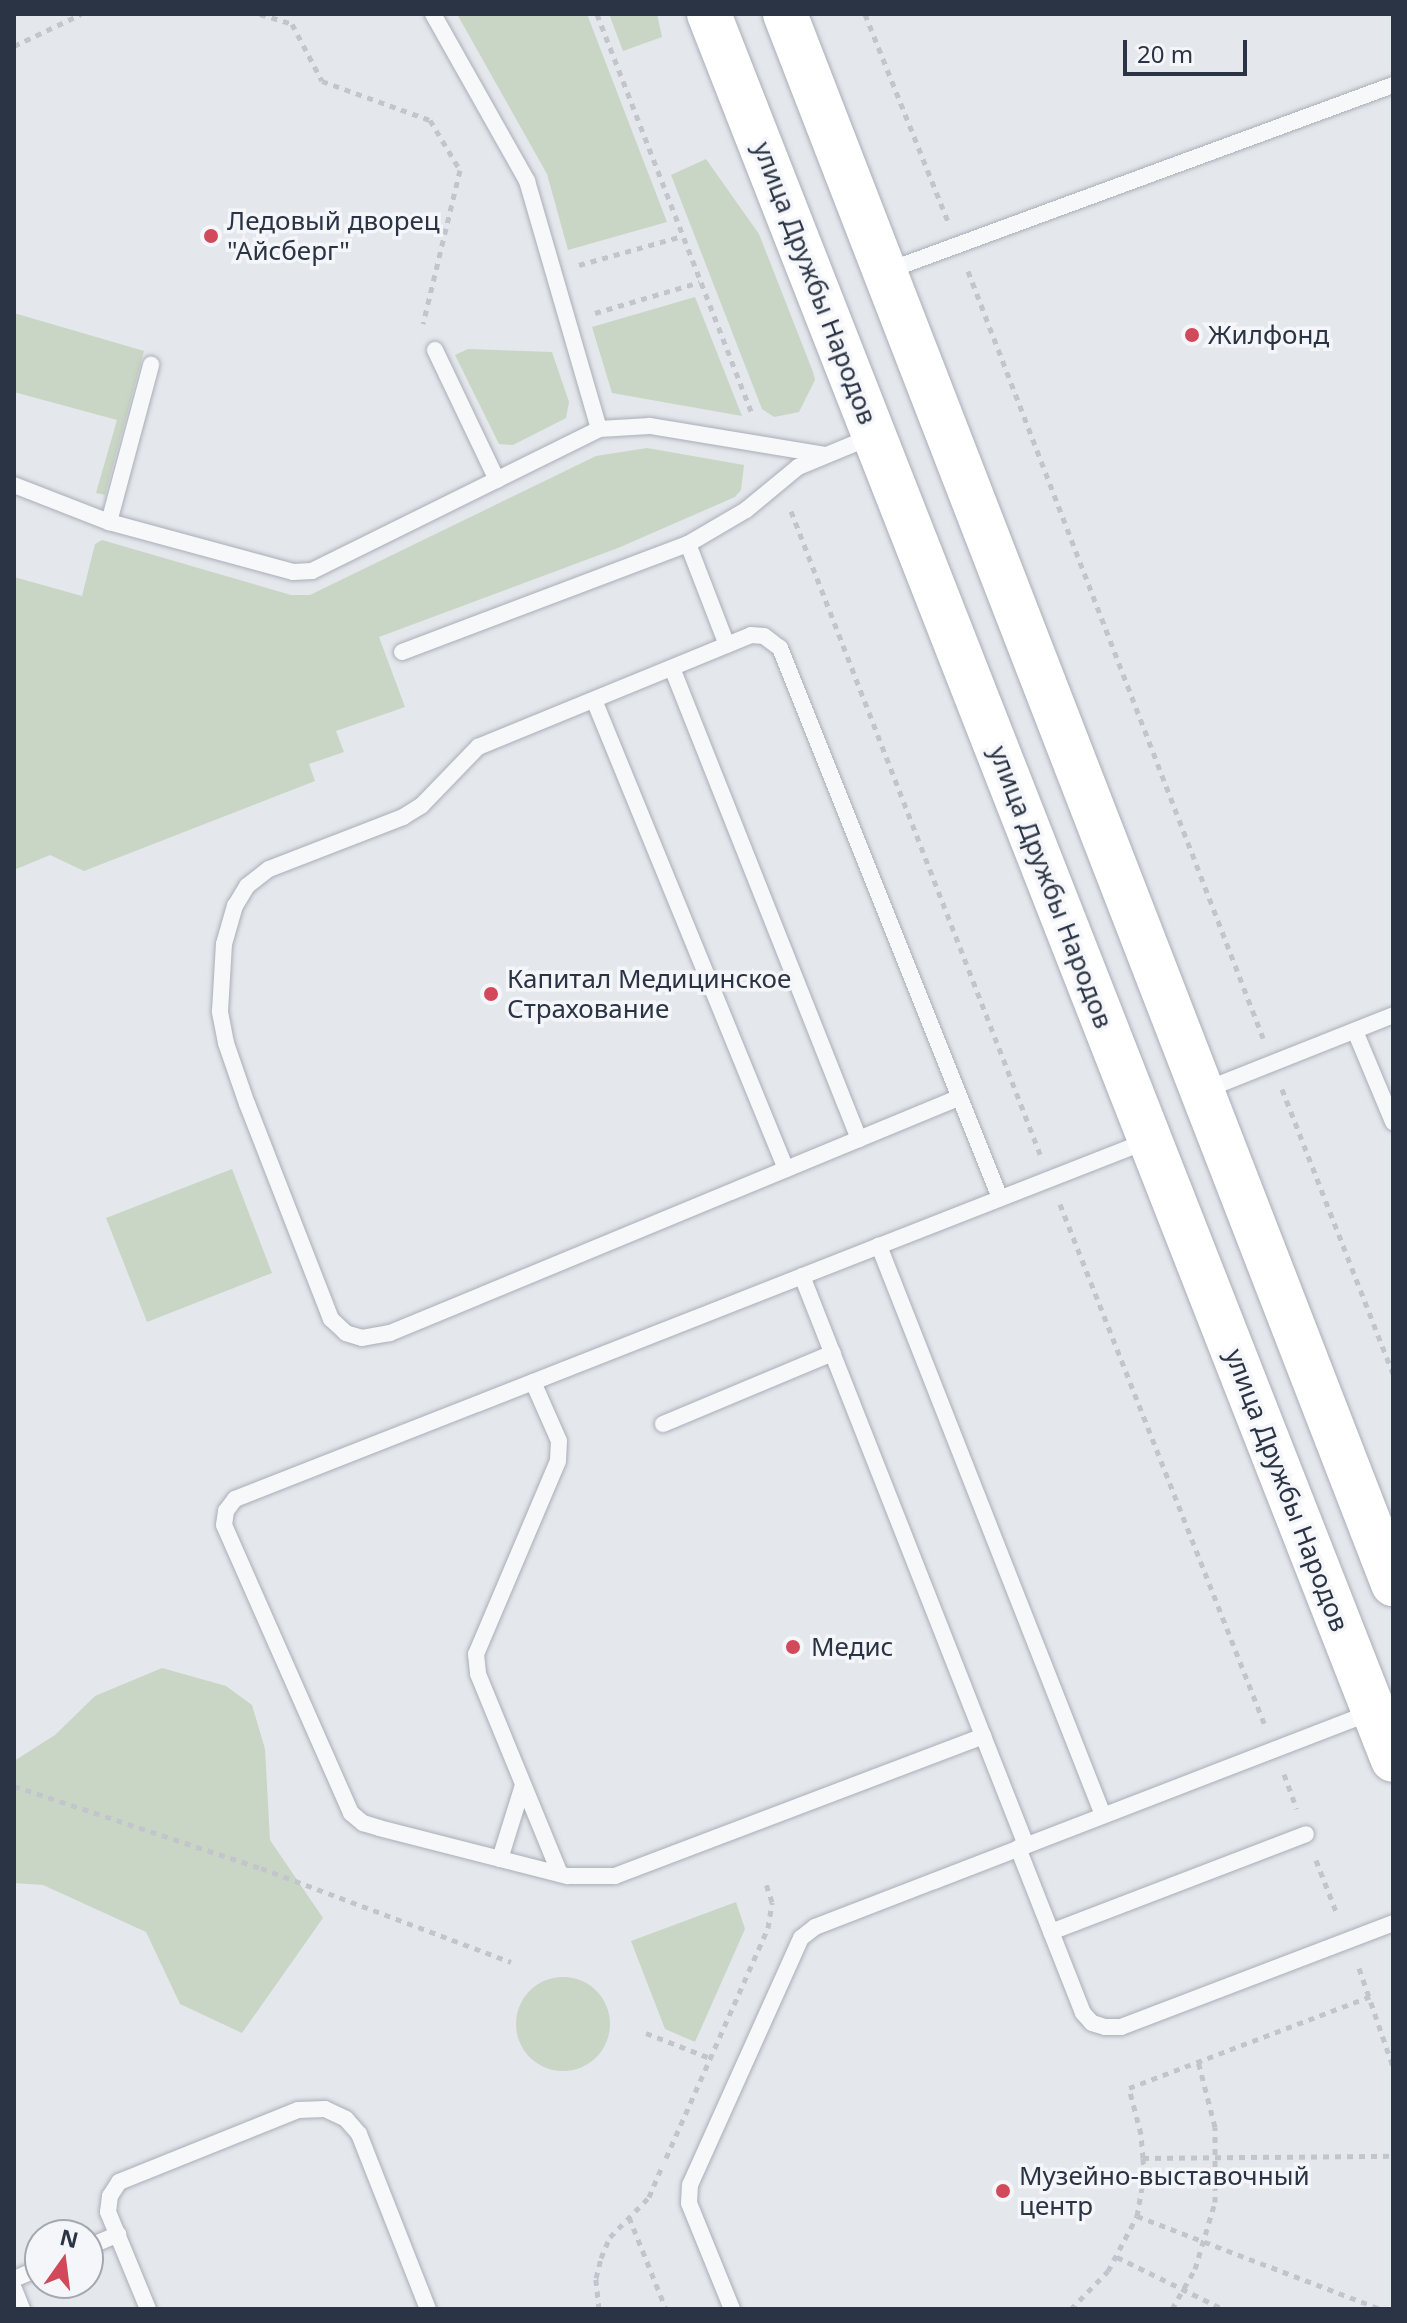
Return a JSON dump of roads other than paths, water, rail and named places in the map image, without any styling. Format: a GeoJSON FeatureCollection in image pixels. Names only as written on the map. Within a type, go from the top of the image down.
{"type":"FeatureCollection","features":[{"type":"Feature","properties":{"kind":"main road","name":"улица Дружбы Народов"},"geometry":{"type":"LineString","coordinates":[[709,14],[1393,1760]]}},
{"type":"Feature","properties":{"kind":"main road"},"geometry":{"type":"LineString","coordinates":[[785,14],[1393,1584]]}},
{"type":"Feature","properties":{"kind":"lane"},"geometry":{"type":"LineString","coordinates":[[433,14],[527,181],[599,429]]}},
{"type":"Feature","properties":{"kind":"lane"},"geometry":{"type":"LineString","coordinates":[[885,271],[1393,85]]}},
{"type":"Feature","properties":{"kind":"lane"},"geometry":{"type":"LineString","coordinates":[[435,350],[497,480]]}},
{"type":"Feature","properties":{"kind":"lane"},"geometry":{"type":"LineString","coordinates":[[109,522],[151,365]]}},
{"type":"Feature","properties":{"kind":"lane"},"geometry":{"type":"LineString","coordinates":[[14,485],[109,522],[293,572],[312,571],[599,429],[650,426],[766,448],[825,455]]}},
{"type":"Feature","properties":{"kind":"lane"},"geometry":{"type":"LineString","coordinates":[[402,652],[688,544],[746,510],[779,480],[825,455],[874,435]]}},
{"type":"Feature","properties":{"kind":"lane"},"geometry":{"type":"LineString","coordinates":[[688,544],[727,645]]}},
{"type":"Feature","properties":{"kind":"lane"},"geometry":{"type":"LineString","coordinates":[[958,1098],[390,1333],[362,1338],[346,1333],[331,1319],[226,1043],[220,1011],[220,975],[235,906],[247,886],[269,869],[403,817],[422,805],[478,747],[751,635],[764,636],[780,648],[1000,1198]]}},
{"type":"Feature","properties":{"kind":"lane"},"geometry":{"type":"LineString","coordinates":[[672,668],[859,1139]]}},
{"type":"Feature","properties":{"kind":"lane"},"geometry":{"type":"LineString","coordinates":[[594,700],[786,1169]]}},
{"type":"Feature","properties":{"kind":"lane"},"geometry":{"type":"LineString","coordinates":[[1202,1091],[1393,1015]]}},
{"type":"Feature","properties":{"kind":"lane"},"geometry":{"type":"LineString","coordinates":[[1355,1031],[1393,1122]]}},
{"type":"Feature","properties":{"kind":"lane"},"geometry":{"type":"LineString","coordinates":[[983,1736],[615,1876],[589,1878],[560,1874],[363,1823],[351,1813],[224,1525],[226,1511],[235,1499],[1150,1139]]}},
{"type":"Feature","properties":{"kind":"lane"},"geometry":{"type":"LineString","coordinates":[[879,1246],[1103,1815]]}},
{"type":"Feature","properties":{"kind":"lane"},"geometry":{"type":"LineString","coordinates":[[802,1276],[983,1736],[1051,1932],[1083,2013],[1092,2023],[1121,2027],[1393,1923]]}},
{"type":"Feature","properties":{"kind":"lane"},"geometry":{"type":"LineString","coordinates":[[663,1424],[833,1353]]}},
{"type":"Feature","properties":{"kind":"lane"},"geometry":{"type":"LineString","coordinates":[[533,1382],[559,1441],[558,1461],[480,1637],[476,1654],[478,1674],[560,1874]]}},
{"type":"Feature","properties":{"kind":"lane"},"geometry":{"type":"LineString","coordinates":[[732,2309],[689,2203],[690,2185],[801,1938],[815,1927],[1374,1711]]}},
{"type":"Feature","properties":{"kind":"lane"},"geometry":{"type":"LineString","coordinates":[[500,1859],[523,1785]]}},
{"type":"Feature","properties":{"kind":"lane"},"geometry":{"type":"LineString","coordinates":[[1051,1932],[1306,1834]]}},
{"type":"Feature","properties":{"kind":"lane"},"geometry":{"type":"LineString","coordinates":[[148,2309],[108,2212],[110,2196],[119,2182],[298,2110],[325,2109],[346,2119],[359,2134],[428,2309]]}},
{"type":"Feature","properties":{"kind":"lane"},"geometry":{"type":"LineString","coordinates":[[104,2240],[118,2234]]}},
{"type":"Feature","properties":{"kind":"lane"},"geometry":{"type":"LineString","coordinates":[[14,2289],[22,2309]]}},
{"type":"Feature","properties":{"kind":"place","name":"Ледовый дворец \"Айсберг\""},"geometry":{"type":"Point","coordinates":[211,236]}},
{"type":"Feature","properties":{"kind":"place","name":"Жилфонд"},"geometry":{"type":"Point","coordinates":[1192,335]}},
{"type":"Feature","properties":{"kind":"place","name":"Капитал Медицинское Страхование"},"geometry":{"type":"Point","coordinates":[491,994]}},
{"type":"Feature","properties":{"kind":"place","name":"Медис"},"geometry":{"type":"Point","coordinates":[793,1647]}},
{"type":"Feature","properties":{"kind":"place","name":"Музейно-выставочный центр"},"geometry":{"type":"Point","coordinates":[1003,2191]}}]}
